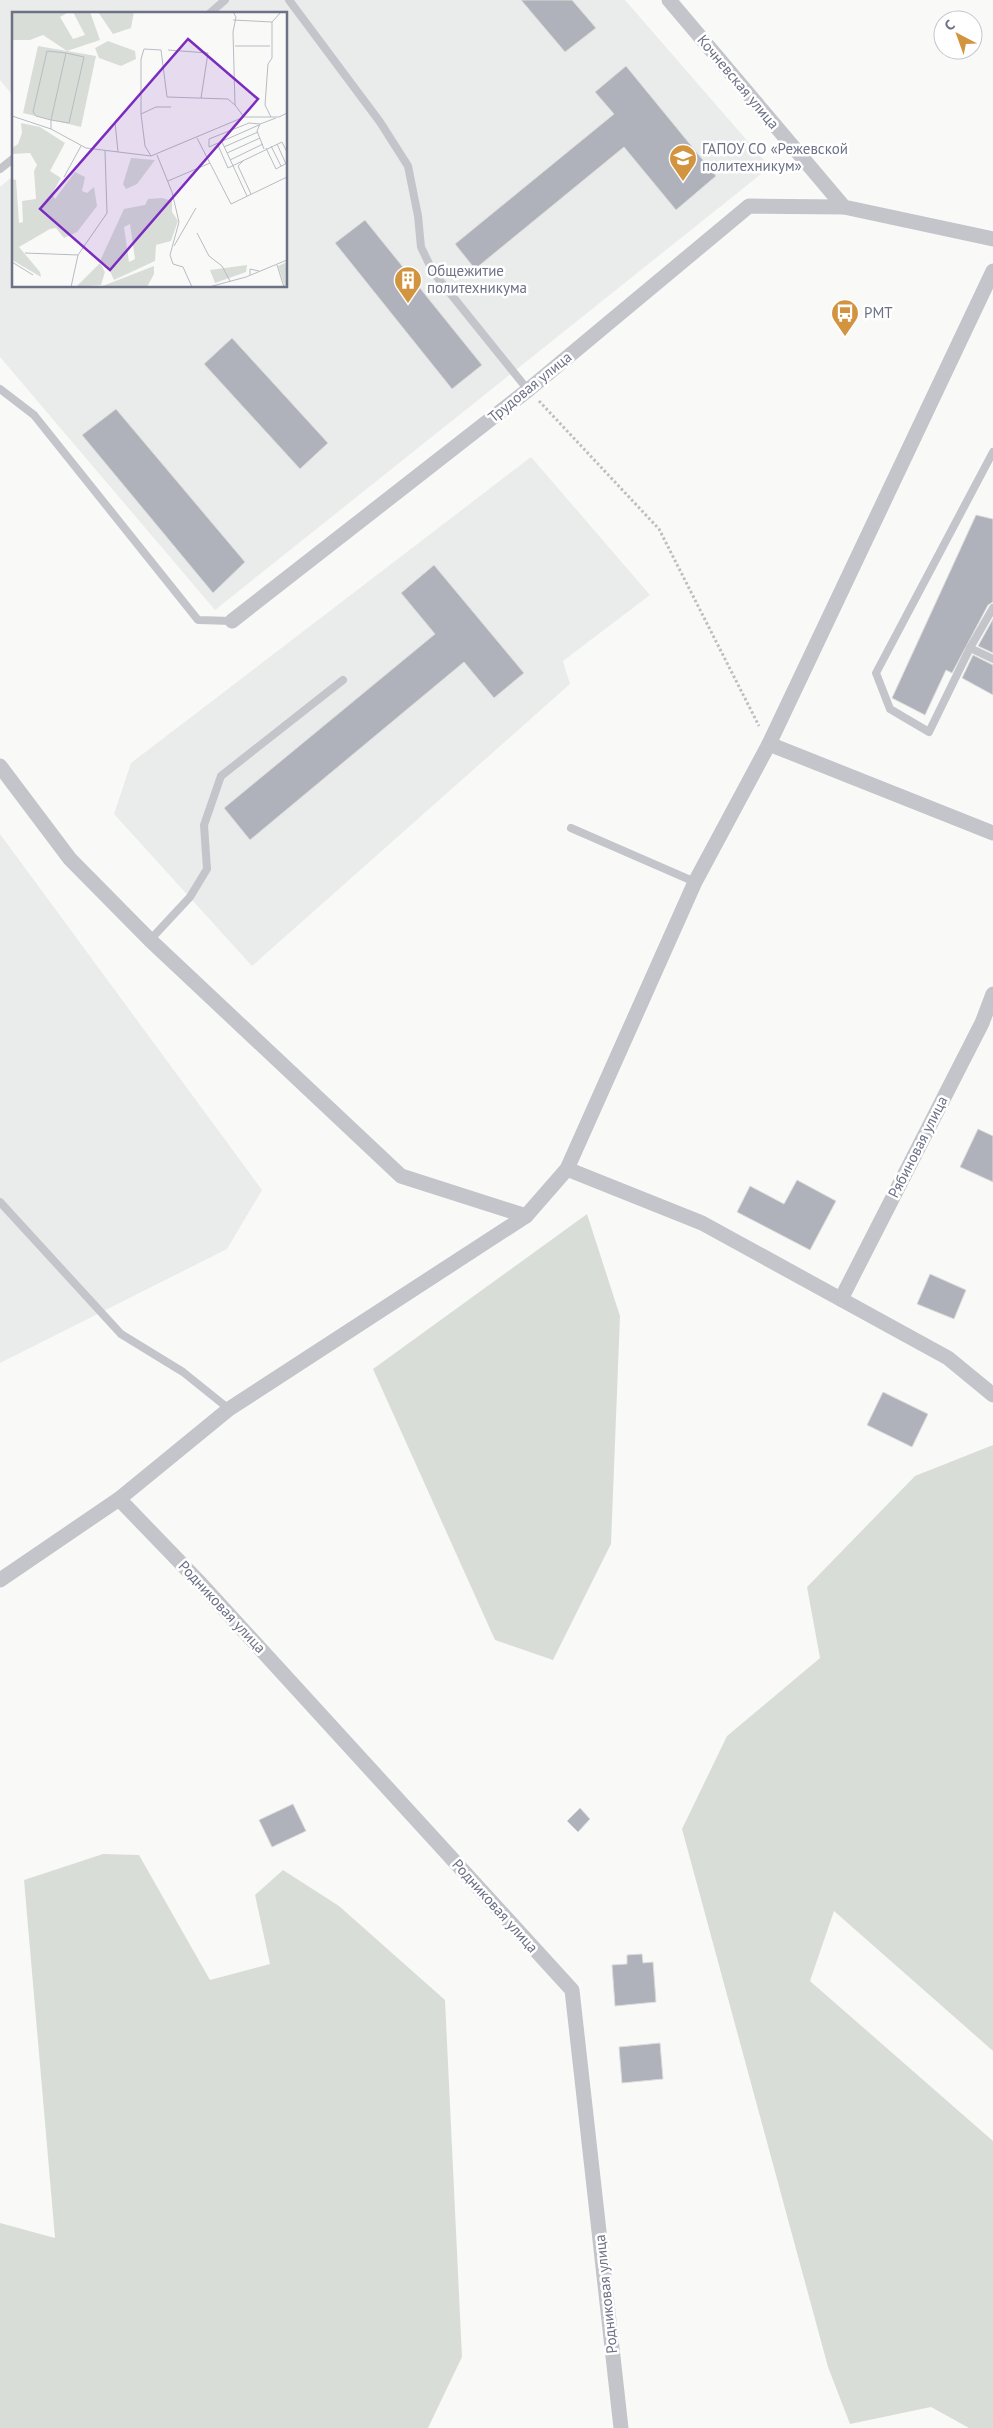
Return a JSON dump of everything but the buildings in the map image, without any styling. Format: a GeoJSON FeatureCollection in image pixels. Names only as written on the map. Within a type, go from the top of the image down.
{"type":"FeatureCollection","features":[{"type":"Feature","properties":{"kind":"street","name":"Кочневская улица"},"geometry":{"type":"LineString","coordinates":[[668,0],[844,207]]}},
{"type":"Feature","properties":{"kind":"street","name":"Трудовая улица"},"geometry":{"type":"LineString","coordinates":[[232,621],[528,390],[749,206],[844,207]]}},
{"type":"Feature","properties":{"kind":"street"},"geometry":{"type":"LineString","coordinates":[[844,207],[993,238]]}},
{"type":"Feature","properties":{"kind":"street"},"geometry":{"type":"LineString","coordinates":[[0,1580],[119,1499],[230,1410],[526,1216],[567,1169],[695,882],[769,744],[993,271]]}},
{"type":"Feature","properties":{"kind":"street"},"geometry":{"type":"LineString","coordinates":[[769,744],[993,833]]}},
{"type":"Feature","properties":{"kind":"street"},"geometry":{"type":"LineString","coordinates":[[0,766],[70,859],[150,940],[401,1176],[526,1216]]}},
{"type":"Feature","properties":{"kind":"street","name":"Рябиновая улица"},"geometry":{"type":"LineString","coordinates":[[841,1299],[982,1023],[993,994]]}},
{"type":"Feature","properties":{"kind":"street"},"geometry":{"type":"LineString","coordinates":[[567,1169],[702,1223],[948,1358],[993,1395]]}},
{"type":"Feature","properties":{"kind":"street","name":"Родниковая улица"},"geometry":{"type":"LineString","coordinates":[[119,1499],[202,1585],[572,1990],[621,2428]]}},
{"type":"Feature","properties":{"kind":"lane"},"geometry":{"type":"LineString","coordinates":[[210,12],[225,0]]}},
{"type":"Feature","properties":{"kind":"lane"},"geometry":{"type":"LineString","coordinates":[[289,0],[380,122],[408,166],[418,216],[421,247],[433,272],[528,390]]}},
{"type":"Feature","properties":{"kind":"lane"},"geometry":{"type":"LineString","coordinates":[[0,169],[12,160]]}},
{"type":"Feature","properties":{"kind":"lane"},"geometry":{"type":"LineString","coordinates":[[0,389],[34,415],[198,620],[232,621]]}},
{"type":"Feature","properties":{"kind":"lane"},"geometry":{"type":"LineString","coordinates":[[993,452],[876,673],[890,709],[929,732],[970,648],[993,608]]}},
{"type":"Feature","properties":{"kind":"lane"},"geometry":{"type":"LineString","coordinates":[[970,648],[993,659]]}},
{"type":"Feature","properties":{"kind":"lane"},"geometry":{"type":"LineString","coordinates":[[150,940],[190,898],[207,869],[204,825],[221,776],[343,680]]}},
{"type":"Feature","properties":{"kind":"lane"},"geometry":{"type":"LineString","coordinates":[[571,828],[695,882]]}},
{"type":"Feature","properties":{"kind":"lane"},"geometry":{"type":"LineString","coordinates":[[0,1202],[121,1334],[183,1372],[230,1410]]}},
{"type":"Feature","properties":{"kind":"path"},"geometry":{"type":"LineString","coordinates":[[528,390],[659,529],[769,744]]}},
{"type":"Feature","properties":{"kind":"shaded area"},"geometry":{"type":"Polygon","coordinates":[[[0,0],[625,0],[770,167],[215,610],[0,357],[0,187],[12,177],[12,288],[288,288],[288,12],[12,12],[12,95],[0,80],[0,0]]]}},
{"type":"Feature","properties":{"kind":"shaded area"},"geometry":{"type":"Polygon","coordinates":[[[531,457],[650,595],[563,661],[570,684],[252,966],[114,814],[131,763],[531,457]]]}},
{"type":"Feature","properties":{"kind":"shaded area"},"geometry":{"type":"Polygon","coordinates":[[[0,834],[262,1190],[227,1249],[0,1363],[0,834]]]}},
{"type":"Feature","properties":{"kind":"shaded area"},"geometry":{"type":"Polygon","coordinates":[[[587,1214],[620,1316],[611,1544],[553,1660],[495,1640],[373,1369],[587,1214]]]}},
{"type":"Feature","properties":{"kind":"shaded area"},"geometry":{"type":"Polygon","coordinates":[[[993,1445],[993,2051],[834,1911],[810,1981],[993,2141],[993,2428],[969,2428],[931,2407],[850,2424],[828,2367],[682,1829],[727,1736],[820,1658],[807,1587],[915,1476],[993,1445]]]}},
{"type":"Feature","properties":{"kind":"shaded area"},"geometry":{"type":"Polygon","coordinates":[[[103,1854],[139,1855],[210,1980],[270,1964],[255,1895],[283,1870],[339,1906],[445,2000],[462,2357],[428,2428],[0,2428],[0,2223],[55,2238],[24,1880],[103,1854]]]}},
{"type":"Feature","properties":{"kind":"place","name":"ГАПОУ СО «Режевской политехникум»"},"geometry":{"type":"Point","coordinates":[683,182]}},
{"type":"Feature","properties":{"kind":"place","name":"Общежитие политехникума"},"geometry":{"type":"Point","coordinates":[408,304]}},
{"type":"Feature","properties":{"kind":"place","name":"РМТ"},"geometry":{"type":"Point","coordinates":[845,337]}}]}
